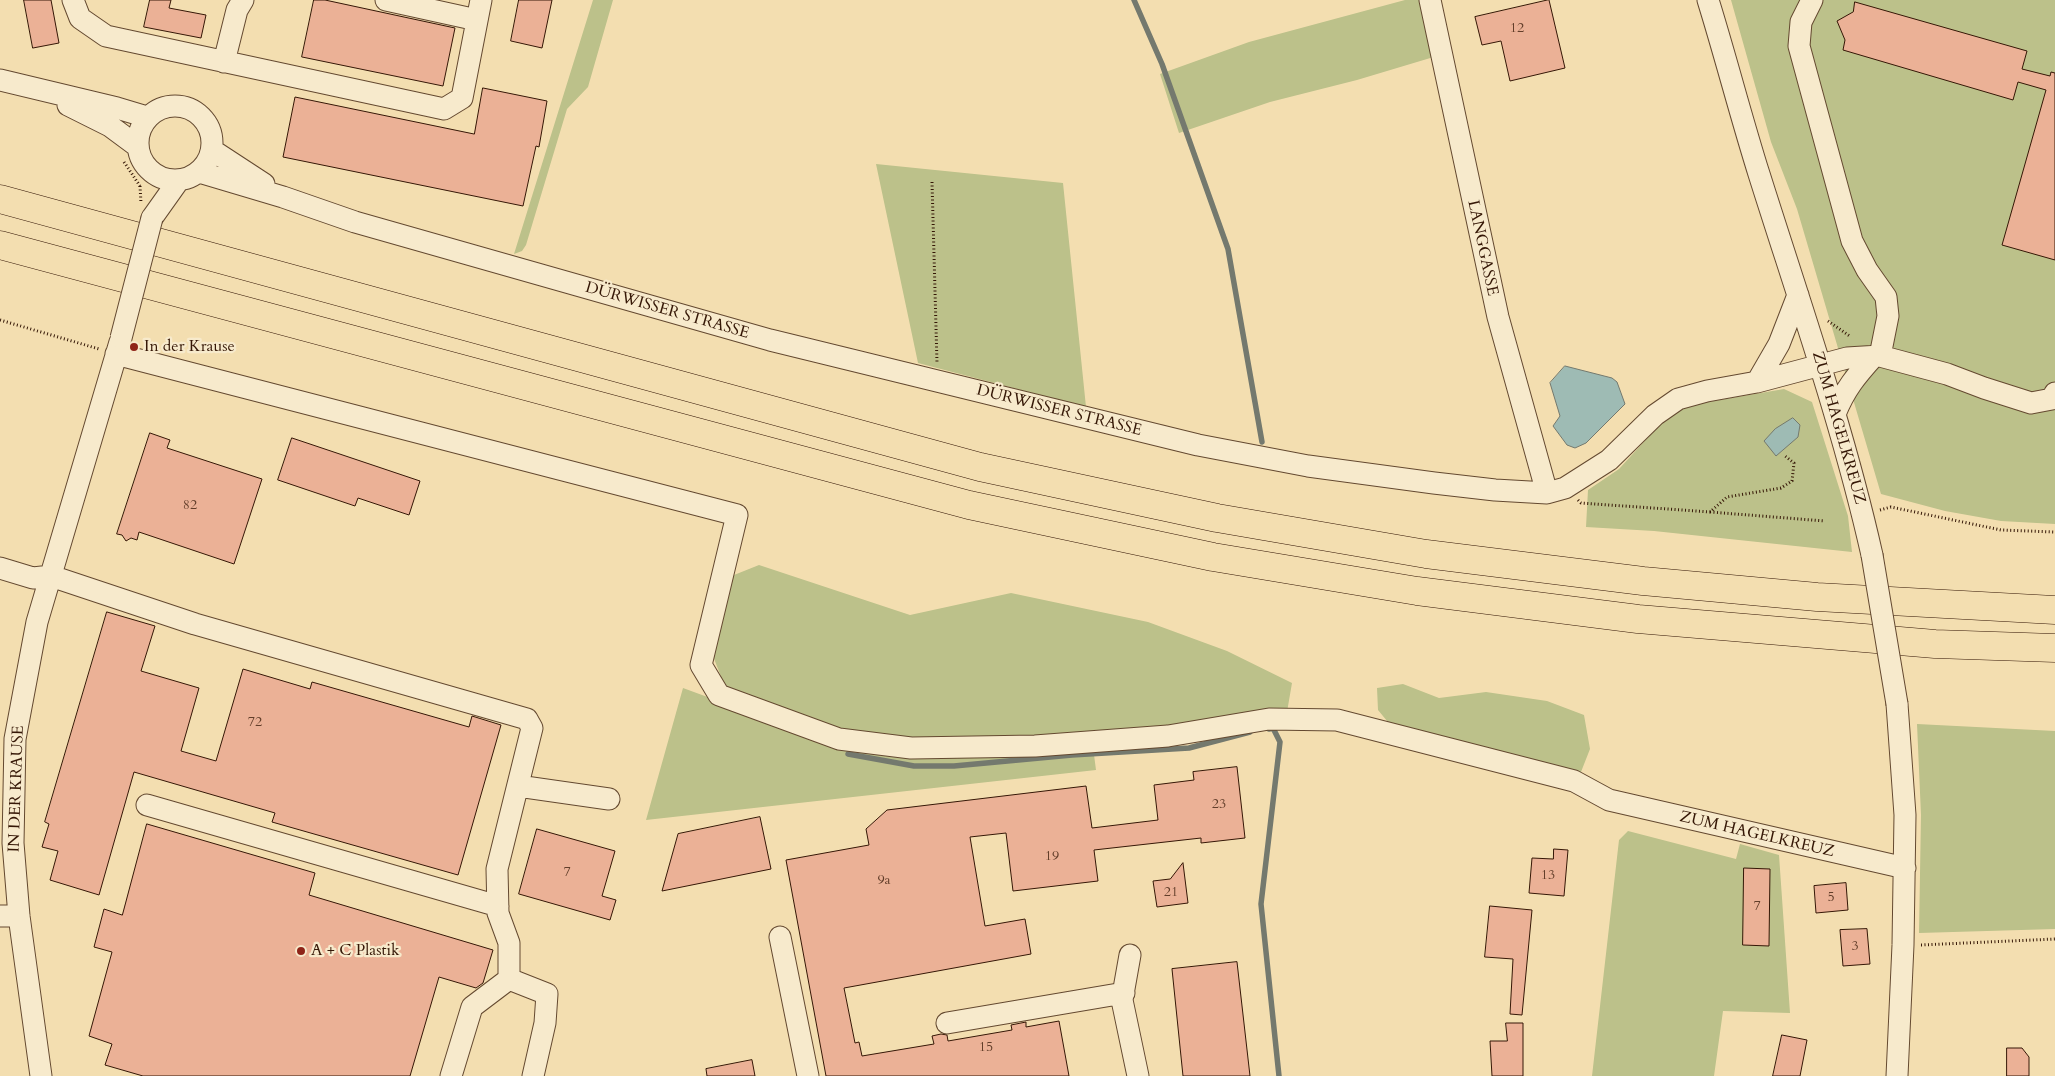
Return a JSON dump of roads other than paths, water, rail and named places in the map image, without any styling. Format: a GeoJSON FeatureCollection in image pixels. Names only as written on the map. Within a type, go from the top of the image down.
{"type":"FeatureCollection","features":[{"type":"Feature","properties":{"kind":"highway"},"geometry":{"type":"LineString","coordinates":[[0,199],[980,467],[1217,518],[1426,554],[1643,581],[1817,597],[2055,610]]}},
{"type":"Feature","properties":{"kind":"highway"},"geometry":{"type":"LineString","coordinates":[[0,245],[969,505],[1213,557],[1417,591],[1638,620],[1935,644],[2055,648]]}},
{"type":"Feature","properties":{"kind":"street"},"geometry":{"type":"LineString","coordinates":[[73,0],[80,18],[106,36],[444,109],[462,98],[479,10],[386,0]]}},
{"type":"Feature","properties":{"kind":"street"},"geometry":{"type":"LineString","coordinates":[[224,62],[237,10],[243,0]]}},
{"type":"Feature","properties":{"kind":"street","name":"LANGGASSE"},"geometry":{"type":"LineString","coordinates":[[1430,0],[1498,317],[1556,490]]}},
{"type":"Feature","properties":{"kind":"street","name":"ZUM HAGELKREUZ"},"geometry":{"type":"LineString","coordinates":[[1708,0],[1759,174],[1835,414],[1863,515],[1872,556],[1897,704],[1905,815],[1903,945],[1897,1076]]}},
{"type":"Feature","properties":{"kind":"street"},"geometry":{"type":"LineString","coordinates":[[1812,0],[1801,22],[1799,46],[1852,241],[1867,270],[1886,297],[1888,316],[1877,356],[1847,387],[1835,414]]}},
{"type":"Feature","properties":{"kind":"street"},"geometry":{"type":"LineString","coordinates":[[0,80],[147,117]]}},
{"type":"Feature","properties":{"kind":"street"},"geometry":{"type":"LineString","coordinates":[[41,91],[110,126],[137,146]]}},
{"type":"Feature","properties":{"kind":"street"},"geometry":{"type":"LineString","coordinates":[[176,105],[192,109],[204,120],[212,134],[212,150],[207,162],[199,172],[190,178],[163,184],[146,167],[140,157],[137,146],[139,131],[147,117],[160,108],[176,105]]}},
{"type":"Feature","properties":{"kind":"street","name":"DÜRWISSER STRASSE"},"geometry":{"type":"LineString","coordinates":[[212,150],[283,196]]}},
{"type":"Feature","properties":{"kind":"street","name":"DÜRWISSER STRASSE"},"geometry":{"type":"LineString","coordinates":[[199,172],[283,196],[355,222],[751,335],[1198,445],[1308,466],[1451,485],[1495,490],[1556,490]]}},
{"type":"Feature","properties":{"kind":"street","name":"IN DER KRAUSE"},"geometry":{"type":"LineString","coordinates":[[41,1076],[10,916],[13,843],[7,777],[16,739],[37,622],[118,346],[163,184]]}},
{"type":"Feature","properties":{"kind":"street"},"geometry":{"type":"LineString","coordinates":[[1757,382],[1779,344],[1798,295]]}},
{"type":"Feature","properties":{"kind":"street","name":"ZUM HAGELKREUZ"},"geometry":{"type":"LineString","coordinates":[[118,346],[737,515],[701,665],[719,694],[839,739],[911,748],[1035,746],[1168,736],[1269,719],[1337,720],[1574,781],[1609,800],[1905,868]]}},
{"type":"Feature","properties":{"kind":"street"},"geometry":{"type":"LineString","coordinates":[[1556,490],[1609,460],[1655,415],[1678,399],[1706,391],[1757,382],[1847,358],[1877,356],[1947,374],[2030,403],[2052,398],[2055,393]]}},
{"type":"Feature","properties":{"kind":"street"},"geometry":{"type":"LineString","coordinates":[[0,568],[33,578],[51,576],[196,624],[527,719],[532,728],[497,870],[498,913],[509,943],[510,980]]}},
{"type":"Feature","properties":{"kind":"street"},"geometry":{"type":"LineString","coordinates":[[518,786],[609,799]]}},
{"type":"Feature","properties":{"kind":"street"},"geometry":{"type":"LineString","coordinates":[[147,805],[498,906]]}},
{"type":"Feature","properties":{"kind":"street"},"geometry":{"type":"LineString","coordinates":[[780,937],[808,1076]]}},
{"type":"Feature","properties":{"kind":"street"},"geometry":{"type":"LineString","coordinates":[[1130,955],[1122,1000],[1138,1076]]}},
{"type":"Feature","properties":{"kind":"street"},"geometry":{"type":"LineString","coordinates":[[451,1076],[472,1007],[510,980]]}},
{"type":"Feature","properties":{"kind":"street"},"geometry":{"type":"LineString","coordinates":[[510,980],[547,994],[545,1023],[533,1076]]}},
{"type":"Feature","properties":{"kind":"street"},"geometry":{"type":"LineString","coordinates":[[947,1022],[1124,993]]}},
{"type":"Feature","properties":{"kind":"water"},"geometry":{"type":"Polygon","coordinates":[[[1565,366],[1612,378],[1617,382],[1625,404],[1586,443],[1575,448],[1567,445],[1553,426],[1560,416],[1550,383],[1565,366]]]}},
{"type":"Feature","properties":{"kind":"water"},"geometry":{"type":"Polygon","coordinates":[[[1793,418],[1800,425],[1798,437],[1776,456],[1764,441],[1775,429],[1793,418]]]}},
{"type":"Feature","properties":{"kind":"waterway"},"geometry":{"type":"LineString","coordinates":[[1134,0],[1162,64],[1228,249],[1262,442]]}},
{"type":"Feature","properties":{"kind":"waterway"},"geometry":{"type":"LineString","coordinates":[[1269,729],[1273,728],[1280,742],[1261,904],[1279,1076]]}},
{"type":"Feature","properties":{"kind":"waterway"},"geometry":{"type":"LineString","coordinates":[[848,754],[914,766],[954,766],[1072,755],[1189,748],[1250,732]]}},
{"type":"Feature","properties":{"kind":"place","name":"In der Krause"},"geometry":{"type":"Point","coordinates":[134,347]}},
{"type":"Feature","properties":{"kind":"place","name":"A + C Plastik"},"geometry":{"type":"Point","coordinates":[301,951]}}]}
